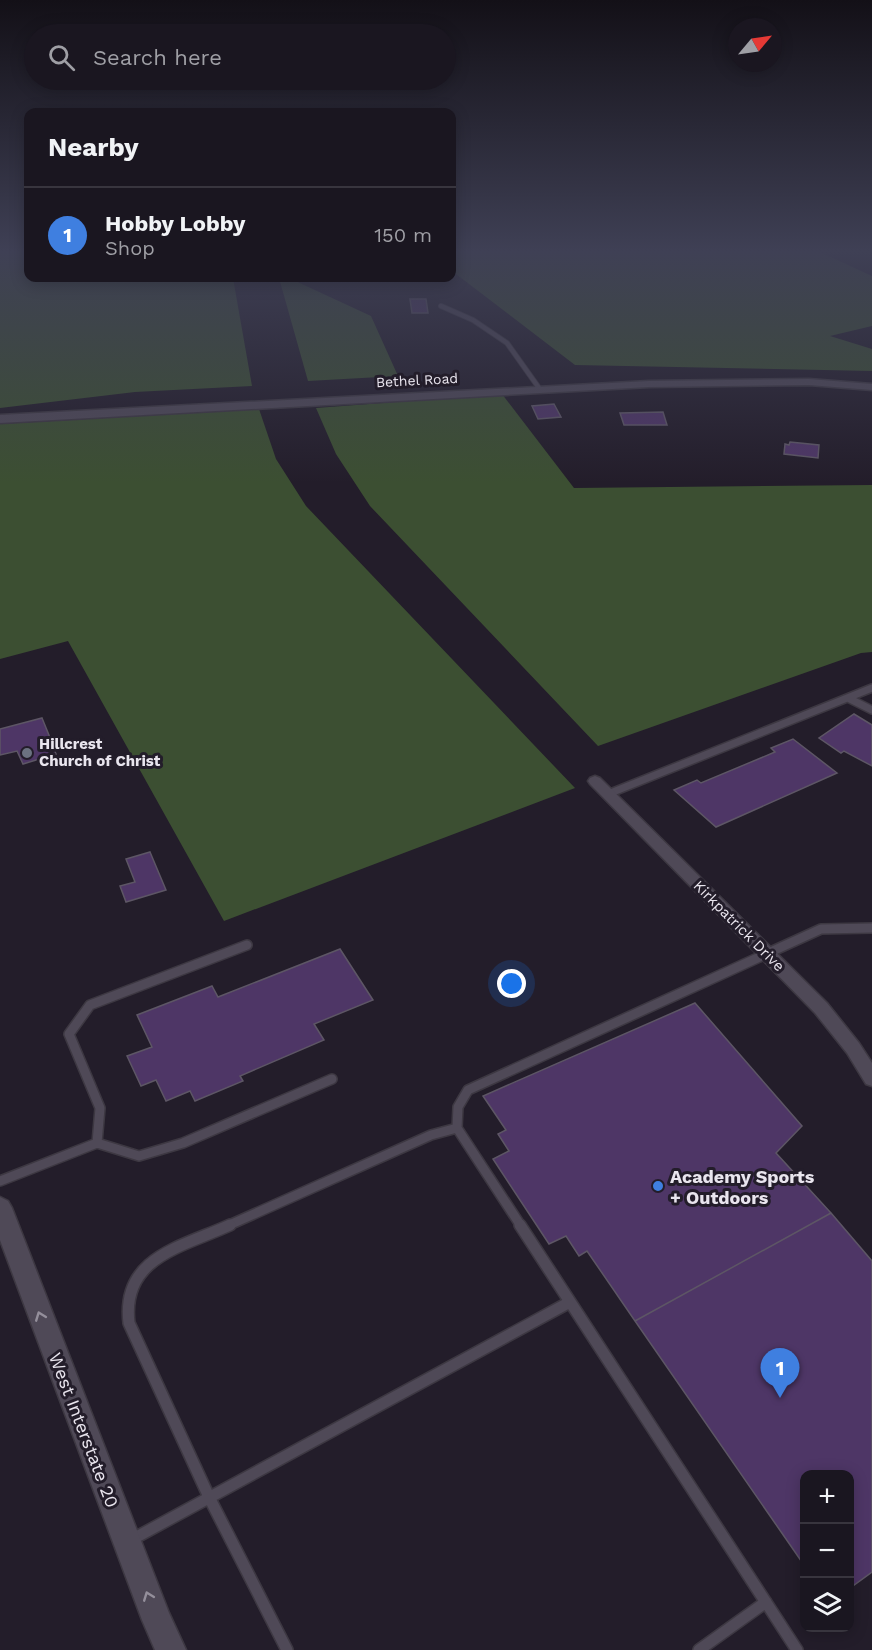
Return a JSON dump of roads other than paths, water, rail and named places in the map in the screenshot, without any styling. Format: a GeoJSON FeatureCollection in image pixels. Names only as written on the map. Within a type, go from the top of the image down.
{"type":"FeatureCollection","features":[{"type":"Feature","properties":{"kind":"main road","name":"Bethel Road"},"geometry":{"type":"LineString","coordinates":[[0,418],[539,388],[723,382],[809,382],[872,387]]}},
{"type":"Feature","properties":{"kind":"main road","name":"West Interstate 20"},"geometry":{"type":"LineString","coordinates":[[0,1208],[127,1542],[171,1650]]}},
{"type":"Feature","properties":{"kind":"street","name":"Kirkpatrick Drive"},"geometry":{"type":"LineString","coordinates":[[596,781],[822,1008],[853,1048],[872,1079]]}},
{"type":"Feature","properties":{"kind":"lane"},"geometry":{"type":"LineString","coordinates":[[486,329],[507,343],[513,355],[539,388]]}},
{"type":"Feature","properties":{"kind":"lane"},"geometry":{"type":"LineString","coordinates":[[608,794],[872,688]]}},
{"type":"Feature","properties":{"kind":"lane"},"geometry":{"type":"LineString","coordinates":[[848,698],[872,710]]}},
{"type":"Feature","properties":{"kind":"lane"},"geometry":{"type":"LineString","coordinates":[[797,1650],[457,1128],[458,1107],[468,1090],[765,952],[821,929],[872,928]]}},
{"type":"Feature","properties":{"kind":"lane"},"geometry":{"type":"LineString","coordinates":[[98,1143],[100,1108],[69,1034],[90,1005],[246,945]]}},
{"type":"Feature","properties":{"kind":"lane"},"geometry":{"type":"LineString","coordinates":[[0,1181],[98,1143],[139,1156],[183,1143],[332,1079]]}},
{"type":"Feature","properties":{"kind":"lane"},"geometry":{"type":"LineString","coordinates":[[287,1650],[209,1497],[129,1323],[126,1300],[137,1275],[152,1260],[431,1135],[457,1128]]}},
{"type":"Feature","properties":{"kind":"lane"},"geometry":{"type":"LineString","coordinates":[[127,1542],[570,1302]]}},
{"type":"Feature","properties":{"kind":"lane"},"geometry":{"type":"LineString","coordinates":[[699,1650],[766,1602]]}},
{"type":"Feature","properties":{"kind":"place","name":"Hillcrest Church of Christ"},"geometry":{"type":"Point","coordinates":[27,753]}},
{"type":"Feature","properties":{"kind":"place","name":"Academy Sports + Outdoors"},"geometry":{"type":"Point","coordinates":[658,1186]}},
{"type":"Feature","properties":{"kind":"place","name":"Hobby Lobby"},"geometry":{"type":"Point","coordinates":[780,1398]}}]}
